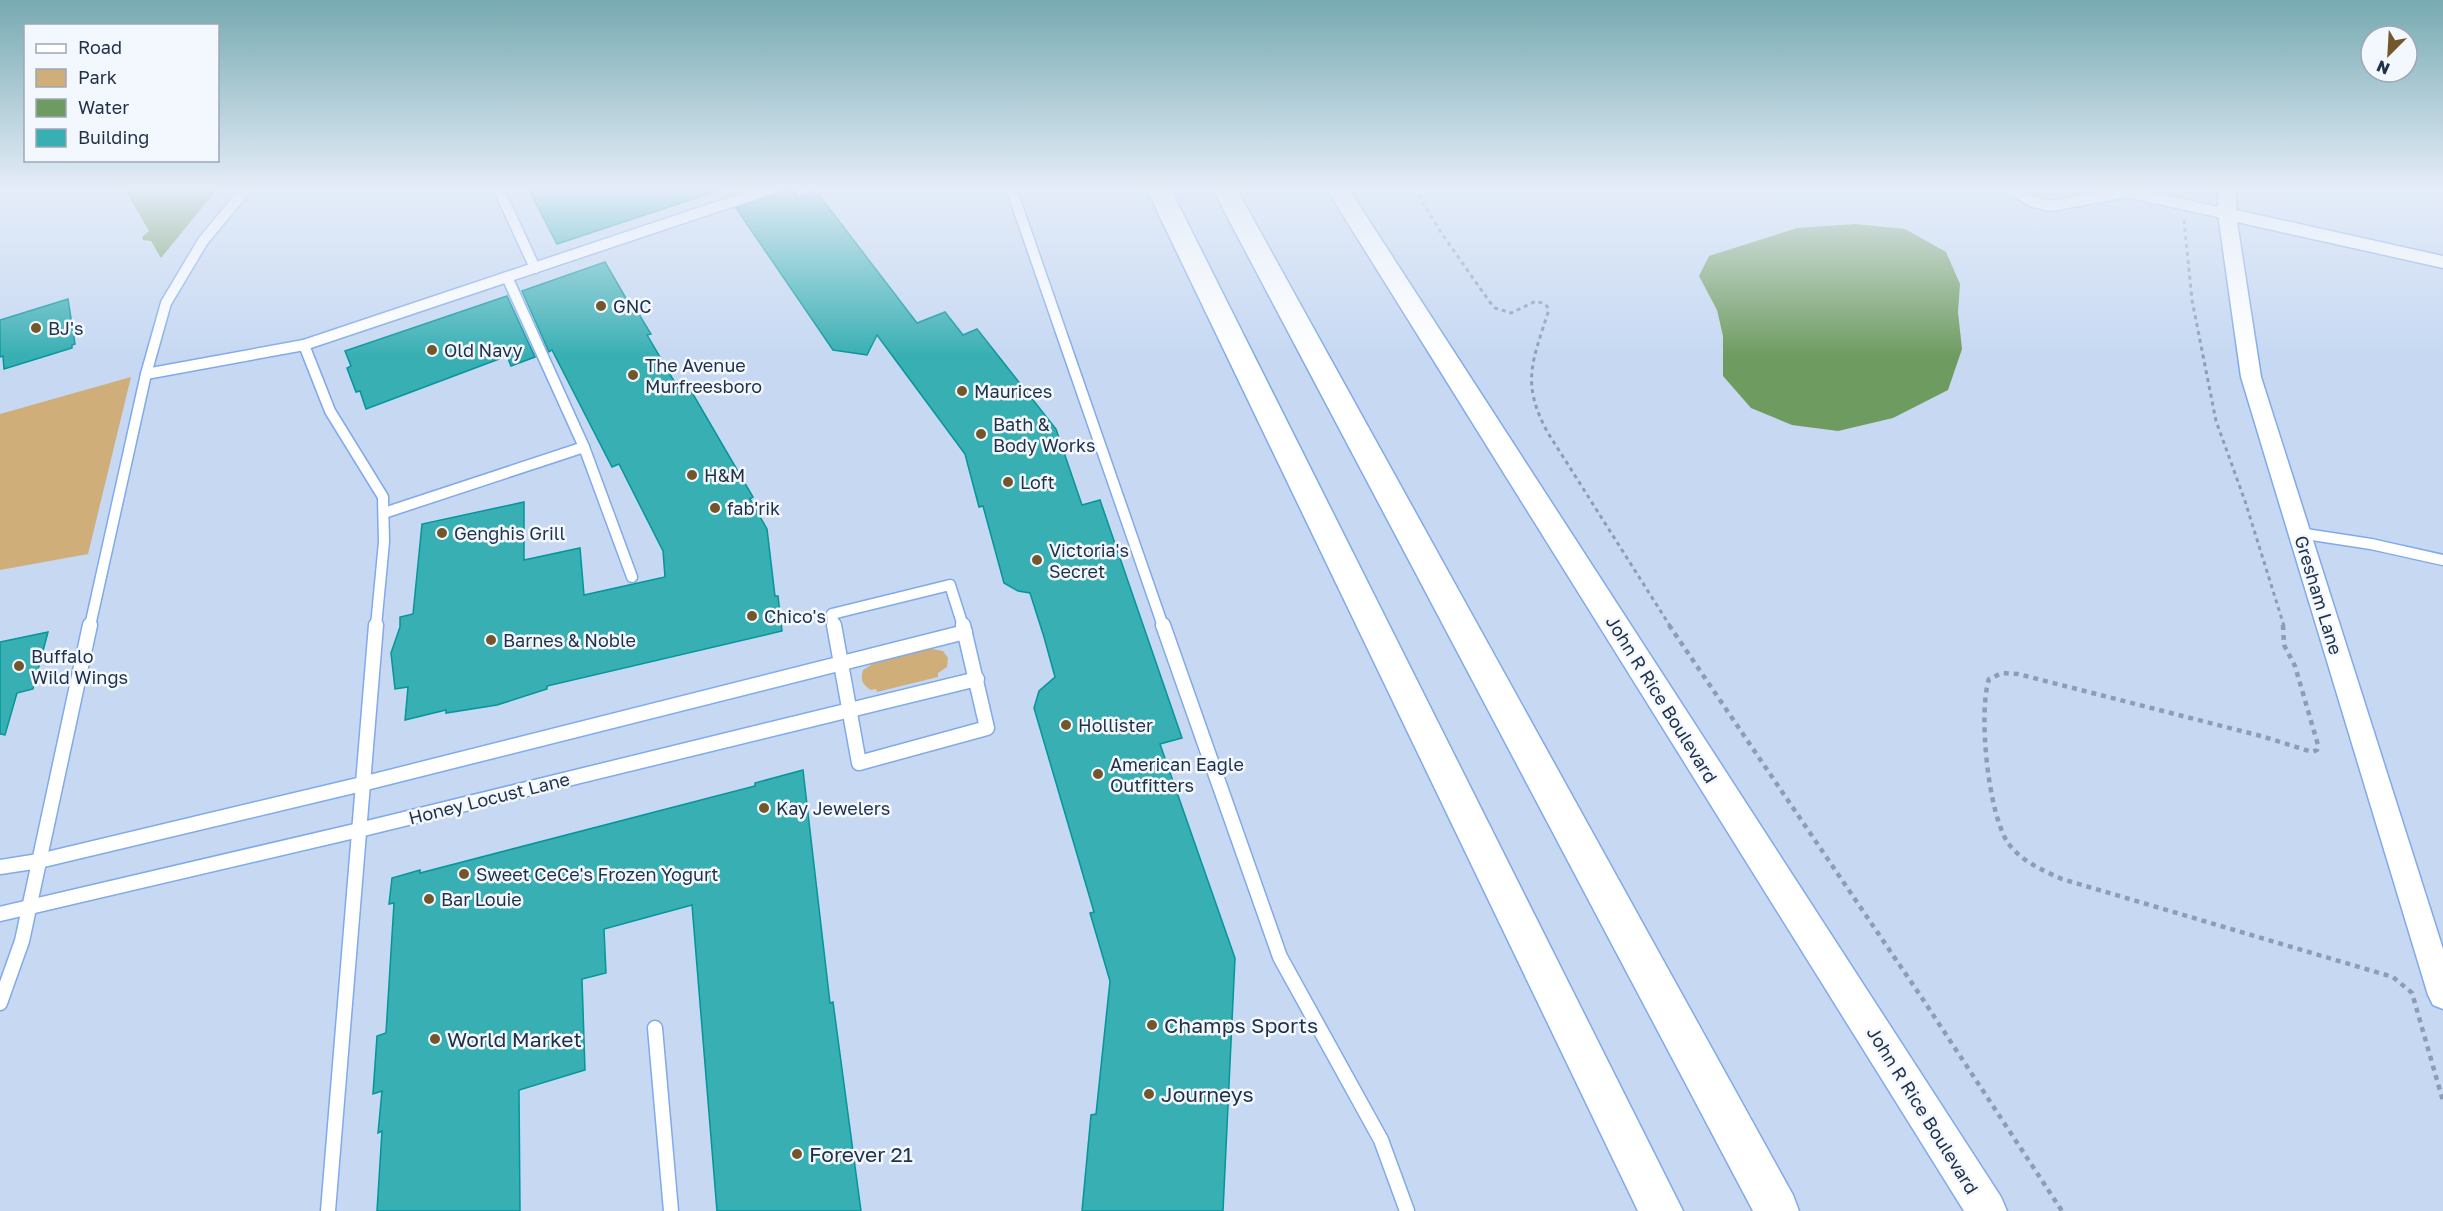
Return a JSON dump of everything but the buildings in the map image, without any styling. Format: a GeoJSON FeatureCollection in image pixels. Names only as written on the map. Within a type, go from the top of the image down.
{"type":"FeatureCollection","features":[{"type":"Feature","properties":{"kind":"highway"},"geometry":{"type":"LineString","coordinates":[[1186,245],[1661,1211]]}},
{"type":"Feature","properties":{"kind":"highway"},"geometry":{"type":"LineString","coordinates":[[1255,245],[1777,1211]]}},
{"type":"Feature","properties":{"kind":"street","name":"John R Rice Boulevard"},"geometry":{"type":"LineString","coordinates":[[1373,245],[1987,1211]]}},
{"type":"Feature","properties":{"kind":"street","name":"Gresham Lane"},"geometry":{"type":"LineString","coordinates":[[2231,245],[2251,377],[2443,995]]}},
{"type":"Feature","properties":{"kind":"street"},"geometry":{"type":"LineString","coordinates":[[2364,245],[2443,262]]}},
{"type":"Feature","properties":{"kind":"lane"},"geometry":{"type":"LineString","coordinates":[[0,1003],[22,941],[85,643],[146,374],[166,303],[201,245]]}},
{"type":"Feature","properties":{"kind":"lane"},"geometry":{"type":"LineString","coordinates":[[524,245],[535,268]]}},
{"type":"Feature","properties":{"kind":"lane"},"geometry":{"type":"LineString","coordinates":[[146,374],[304,345],[605,245]]}},
{"type":"Feature","properties":{"kind":"lane"},"geometry":{"type":"LineString","coordinates":[[1030,245],[1096,438],[1280,957],[1381,1140],[1407,1211]]}},
{"type":"Feature","properties":{"kind":"lane"},"geometry":{"type":"LineString","coordinates":[[507,277],[584,447],[632,577]]}},
{"type":"Feature","properties":{"kind":"lane"},"geometry":{"type":"LineString","coordinates":[[304,345],[330,411],[383,497],[384,513],[384,542],[328,1211]]}},
{"type":"Feature","properties":{"kind":"lane"},"geometry":{"type":"LineString","coordinates":[[384,513],[584,447]]}},
{"type":"Feature","properties":{"kind":"lane"},"geometry":{"type":"LineString","coordinates":[[2299,533],[2371,544],[2443,560]]}},
{"type":"Feature","properties":{"kind":"lane"},"geometry":{"type":"LineString","coordinates":[[950,585],[965,632],[987,728],[859,763],[841,664],[832,614],[950,585]]}},
{"type":"Feature","properties":{"kind":"lane"},"geometry":{"type":"LineString","coordinates":[[0,867],[39,861],[362,784],[965,632]]}},
{"type":"Feature","properties":{"kind":"lane","name":"Honey Locust Lane"},"geometry":{"type":"LineString","coordinates":[[0,914],[359,830],[977,679]]}},
{"type":"Feature","properties":{"kind":"lane"},"geometry":{"type":"LineString","coordinates":[[655,1028],[671,1211]]}},
{"type":"Feature","properties":{"kind":"path"},"geometry":{"type":"LineString","coordinates":[[1450,245],[1495,308],[1511,313],[1538,300],[1545,303],[1549,309],[1534,361],[1532,397],[1548,433],[1591,504],[1714,693],[1922,998],[2062,1211]]}},
{"type":"Feature","properties":{"kind":"path"},"geometry":{"type":"LineString","coordinates":[[2187,245],[2202,357],[2216,421],[2283,621],[2286,639],[2284,645],[2295,666],[2318,745],[2317,750],[2312,752],[2261,736],[2012,673],[2001,673],[1987,680],[1984,701],[1995,816],[2012,847],[2042,870],[2062,879],[2223,928],[2375,969],[2393,977],[2404,985],[2415,1002],[2443,1101]]}},
{"type":"Feature","properties":{"kind":"green space"},"geometry":{"type":"Polygon","coordinates":[[[131,377],[88,554],[0,570],[0,414],[131,377]]]}},
{"type":"Feature","properties":{"kind":"green space"},"geometry":{"type":"Polygon","coordinates":[[[931,646],[932,649],[943,651],[948,658],[947,667],[938,673],[938,677],[877,692],[876,689],[871,690],[863,682],[863,670],[871,665],[871,661],[931,646]]]}},
{"type":"Feature","properties":{"kind":"water"},"geometry":{"type":"Polygon","coordinates":[[[153,245],[172,245],[161,258],[153,245]]]}},
{"type":"Feature","properties":{"kind":"water"},"geometry":{"type":"Polygon","coordinates":[[[1745,245],[1933,245],[1946,252],[1960,284],[1958,312],[1962,349],[1948,390],[1893,418],[1838,431],[1792,425],[1751,408],[1723,376],[1723,336],[1717,310],[1699,276],[1709,256],[1745,245]]]}},
{"type":"Feature","properties":{"kind":"place","name":"GNC"},"geometry":{"type":"Point","coordinates":[601,306]}},
{"type":"Feature","properties":{"kind":"place","name":"BJ's"},"geometry":{"type":"Point","coordinates":[36,328]}},
{"type":"Feature","properties":{"kind":"place","name":"Old Navy"},"geometry":{"type":"Point","coordinates":[432,350]}},
{"type":"Feature","properties":{"kind":"place","name":"The Avenue Murfreesboro"},"geometry":{"type":"Point","coordinates":[633,375]}},
{"type":"Feature","properties":{"kind":"place","name":"Maurices"},"geometry":{"type":"Point","coordinates":[962,391]}},
{"type":"Feature","properties":{"kind":"place","name":"Bath & Body Works"},"geometry":{"type":"Point","coordinates":[981,434]}},
{"type":"Feature","properties":{"kind":"place","name":"H&M"},"geometry":{"type":"Point","coordinates":[692,475]}},
{"type":"Feature","properties":{"kind":"place","name":"Loft"},"geometry":{"type":"Point","coordinates":[1008,482]}},
{"type":"Feature","properties":{"kind":"place","name":"fab'rik"},"geometry":{"type":"Point","coordinates":[715,508]}},
{"type":"Feature","properties":{"kind":"place","name":"Genghis Grill"},"geometry":{"type":"Point","coordinates":[442,533]}},
{"type":"Feature","properties":{"kind":"place","name":"Victoria's Secret"},"geometry":{"type":"Point","coordinates":[1037,560]}},
{"type":"Feature","properties":{"kind":"place","name":"Chico's"},"geometry":{"type":"Point","coordinates":[752,616]}},
{"type":"Feature","properties":{"kind":"place","name":"Barnes & Noble"},"geometry":{"type":"Point","coordinates":[491,640]}},
{"type":"Feature","properties":{"kind":"place","name":"Buffalo Wild Wings"},"geometry":{"type":"Point","coordinates":[19,666]}},
{"type":"Feature","properties":{"kind":"place","name":"Hollister"},"geometry":{"type":"Point","coordinates":[1066,725]}},
{"type":"Feature","properties":{"kind":"place","name":"American Eagle Outfitters"},"geometry":{"type":"Point","coordinates":[1098,774]}},
{"type":"Feature","properties":{"kind":"place","name":"Kay Jewelers"},"geometry":{"type":"Point","coordinates":[764,808]}},
{"type":"Feature","properties":{"kind":"place","name":"Sweet CeCe's Frozen Yogurt"},"geometry":{"type":"Point","coordinates":[464,874]}},
{"type":"Feature","properties":{"kind":"place","name":"Bar Louie"},"geometry":{"type":"Point","coordinates":[429,899]}},
{"type":"Feature","properties":{"kind":"place","name":"Champs Sports"},"geometry":{"type":"Point","coordinates":[1152,1025]}},
{"type":"Feature","properties":{"kind":"place","name":"World Market"},"geometry":{"type":"Point","coordinates":[435,1039]}},
{"type":"Feature","properties":{"kind":"place","name":"Journeys"},"geometry":{"type":"Point","coordinates":[1149,1094]}},
{"type":"Feature","properties":{"kind":"place","name":"Forever 21"},"geometry":{"type":"Point","coordinates":[797,1154]}}]}
